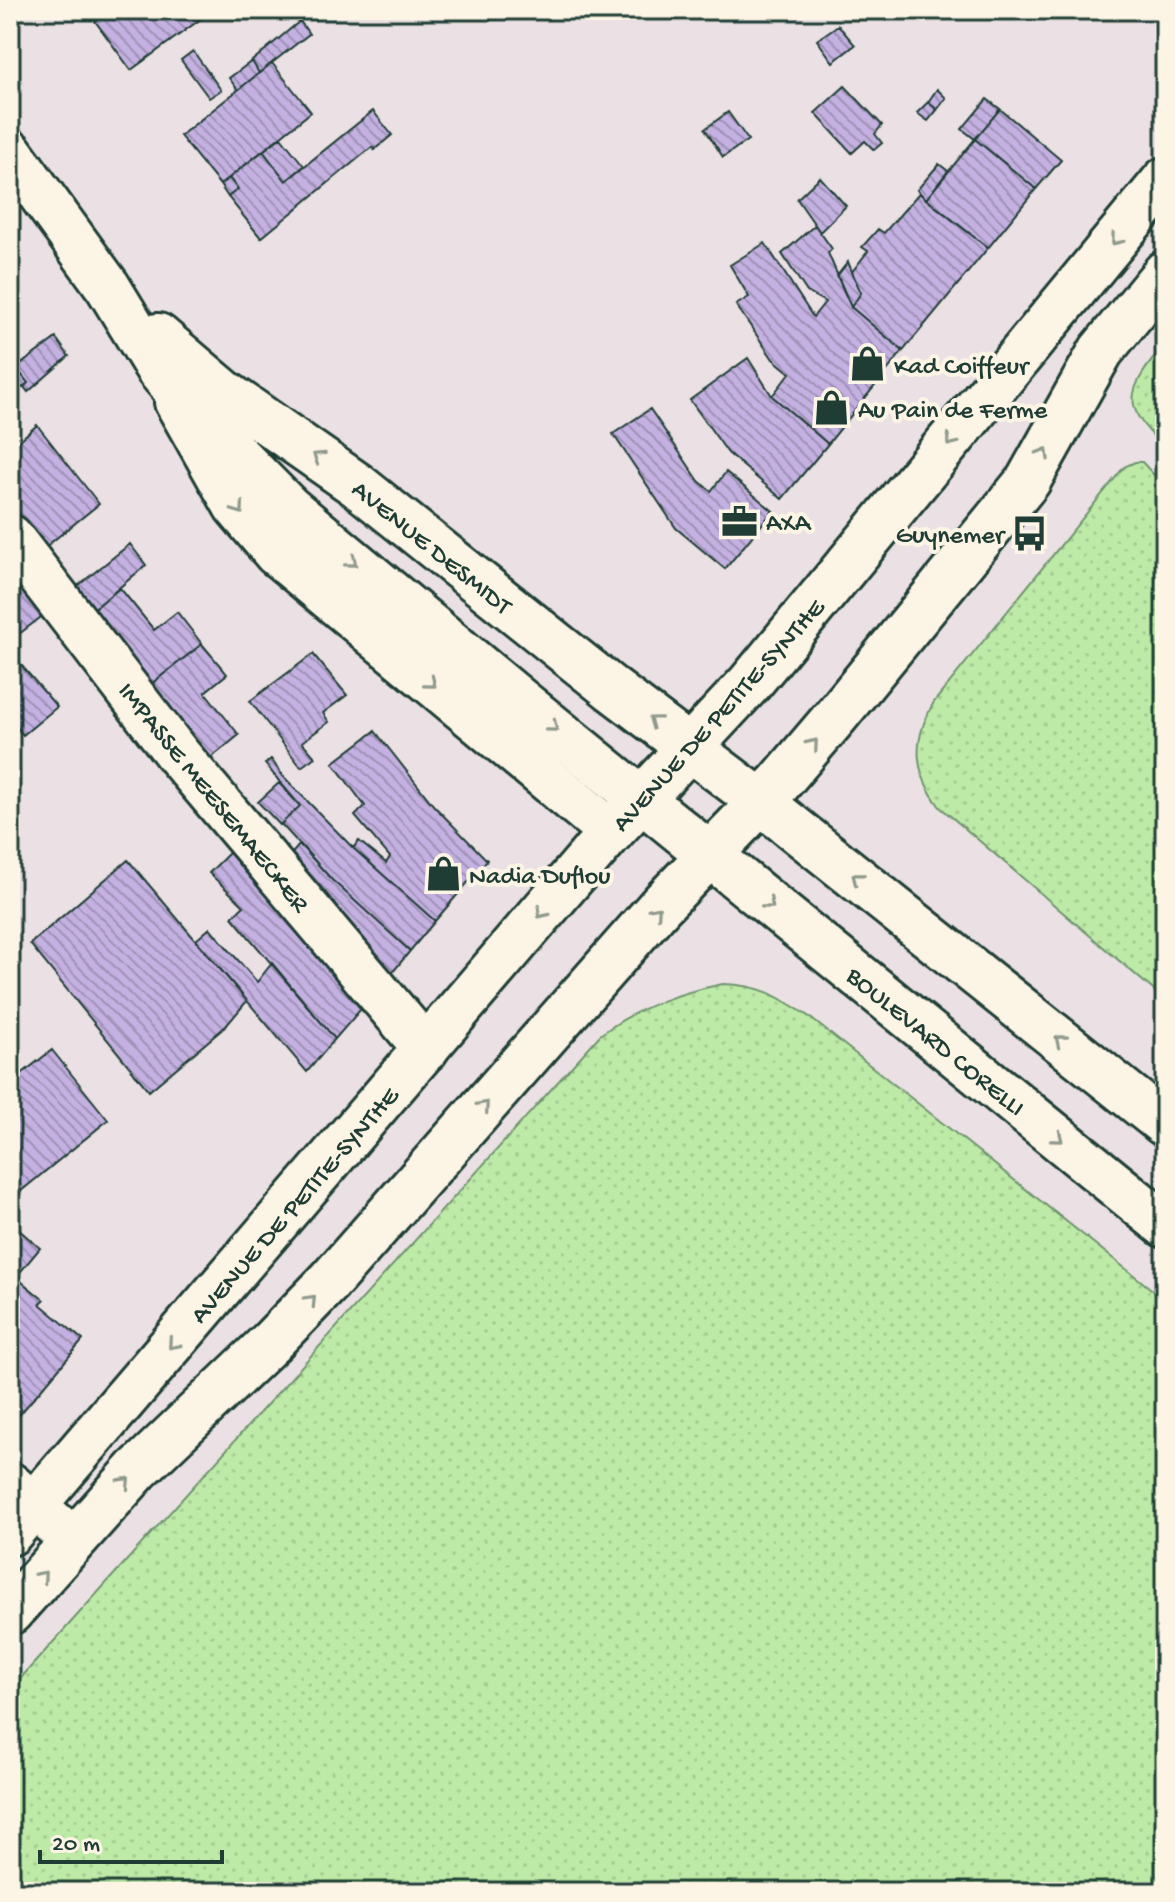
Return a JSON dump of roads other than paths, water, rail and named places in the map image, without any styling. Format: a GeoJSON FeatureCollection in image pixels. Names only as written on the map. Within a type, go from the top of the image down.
{"type":"FeatureCollection","features":[{"type":"Feature","properties":{"kind":"main road","name":"AVENUE DESMIDT"},"geometry":{"type":"LineString","coordinates":[[10,152],[108,287],[224,487],[261,538],[296,571],[611,832]]}},
{"type":"Feature","properties":{"kind":"main road","name":"AVENUE DE PETITE-SYNTHE"},"geometry":{"type":"LineString","coordinates":[[18,1508],[426,1049],[611,832],[750,683],[1165,180]]}},
{"type":"Feature","properties":{"kind":"main road"},"geometry":{"type":"LineString","coordinates":[[10,1612],[137,1470],[329,1282],[643,925],[761,802],[836,716],[1018,494],[1049,447],[1101,351],[1165,273]]}},
{"type":"Feature","properties":{"kind":"main road","name":"AVENUE DESMIDT"},"geometry":{"type":"LineString","coordinates":[[108,287],[165,342],[224,392],[338,470],[761,802]]}},
{"type":"Feature","properties":{"kind":"main road","name":"AVENUE DESMIDT"},"geometry":{"type":"LineString","coordinates":[[158,369],[237,457],[323,538],[709,854]]}},
{"type":"Feature","properties":{"kind":"main road","name":"IMPASSE MEESEMAECKER"},"geometry":{"type":"LineString","coordinates":[[10,537],[177,754],[426,1049]]}},
{"type":"Feature","properties":{"kind":"main road"},"geometry":{"type":"LineString","coordinates":[[761,802],[1165,1124]]}},
{"type":"Feature","properties":{"kind":"main road","name":"BOULEVARD CORELLI"},"geometry":{"type":"LineString","coordinates":[[709,854],[1165,1225]]}},
{"type":"Feature","properties":{"kind":"main road"},"geometry":{"type":"LineString","coordinates":[[18,1508],[73,1540]]}},
{"type":"Feature","properties":{"kind":"place","name":"Kad Coiffeur"},"geometry":{"type":"Point","coordinates":[868,364]}},
{"type":"Feature","properties":{"kind":"place","name":"Au Pain de Ferme"},"geometry":{"type":"Point","coordinates":[832,408]}},
{"type":"Feature","properties":{"kind":"place","name":"AXA"},"geometry":{"type":"Point","coordinates":[740,521]}},
{"type":"Feature","properties":{"kind":"place","name":"Guynemer"},"geometry":{"type":"Point","coordinates":[1030,533]}},
{"type":"Feature","properties":{"kind":"place","name":"Nadia Duflou"},"geometry":{"type":"Point","coordinates":[443,874]}}]}
